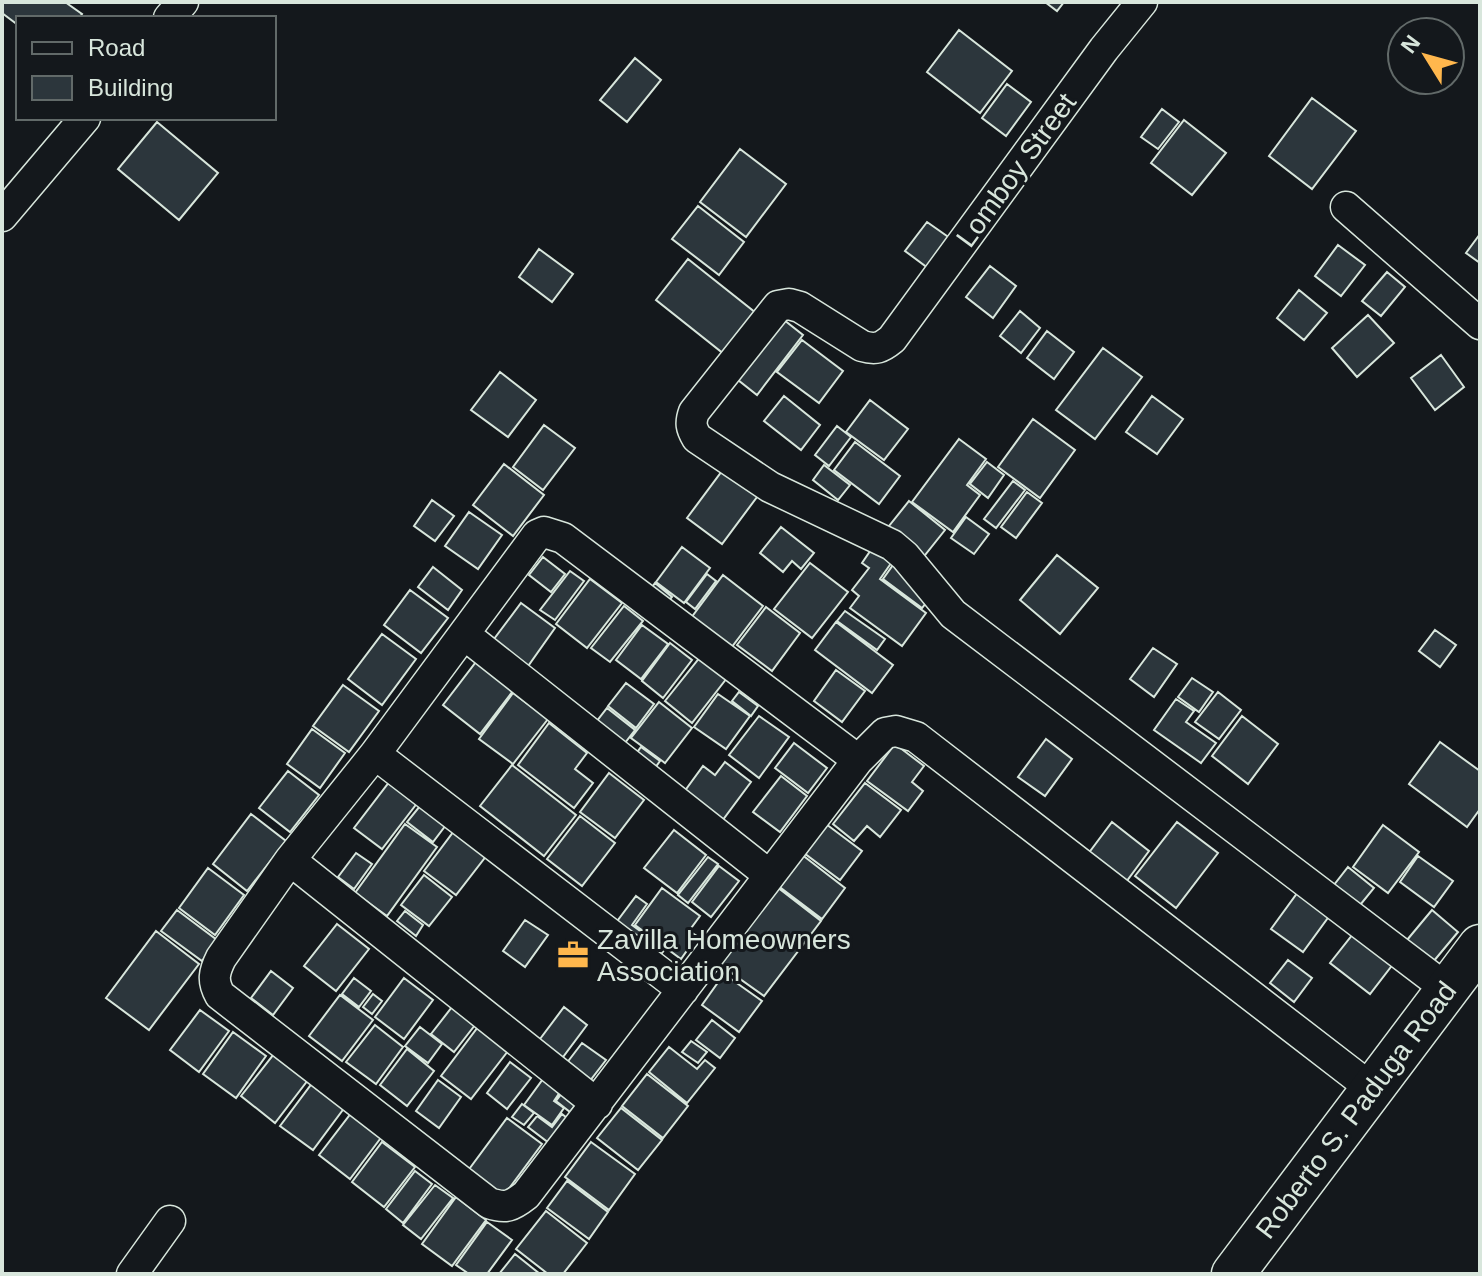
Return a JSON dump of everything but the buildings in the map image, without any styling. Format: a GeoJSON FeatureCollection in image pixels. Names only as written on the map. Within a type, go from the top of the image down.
{"type":"FeatureCollection","features":[{"type":"Feature","properties":{"kind":"street","name":"Lomboy Street"},"geometry":{"type":"LineString","coordinates":[[1142,2],[1104,49],[892,339],[882,347],[873,349],[862,346],[800,307],[789,304],[778,306],[694,412],[690,422],[692,430],[697,438],[770,487],[892,545],[905,556],[953,614],[1447,989]]}},
{"type":"Feature","properties":{"kind":"street"},"geometry":{"type":"LineString","coordinates":[[2,216],[83,120]]}},
{"type":"Feature","properties":{"kind":"street"},"geometry":{"type":"LineString","coordinates":[[1346,207],[1480,324]]}},
{"type":"Feature","properties":{"kind":"street"},"geometry":{"type":"LineString","coordinates":[[858,760],[563,538],[544,532],[537,535],[375,754],[290,860],[221,958],[214,972],[214,985],[220,995],[489,1203],[503,1208],[513,1205],[526,1195],[597,1104],[768,874],[858,760],[885,733],[896,731],[916,737],[1371,1088]]}},
{"type":"Feature","properties":{"kind":"street"},"geometry":{"type":"LineString","coordinates":[[465,635],[768,874]]}},
{"type":"Feature","properties":{"kind":"street"},"geometry":{"type":"LineString","coordinates":[[375,754],[683,990]]}},
{"type":"Feature","properties":{"kind":"street"},"geometry":{"type":"LineString","coordinates":[[290,860],[597,1104]]}},
{"type":"Feature","properties":{"kind":"street","name":"Roberto S. Paduga Road"},"geometry":{"type":"LineString","coordinates":[[1233,1274],[1480,946]]}},
{"type":"Feature","properties":{"kind":"street"},"geometry":{"type":"LineString","coordinates":[[132,1274],[170,1221]]}},
{"type":"Feature","properties":{"kind":"place","name":"Zavilla Homeowners Association"},"geometry":{"type":"Point","coordinates":[573,955]}}]}
